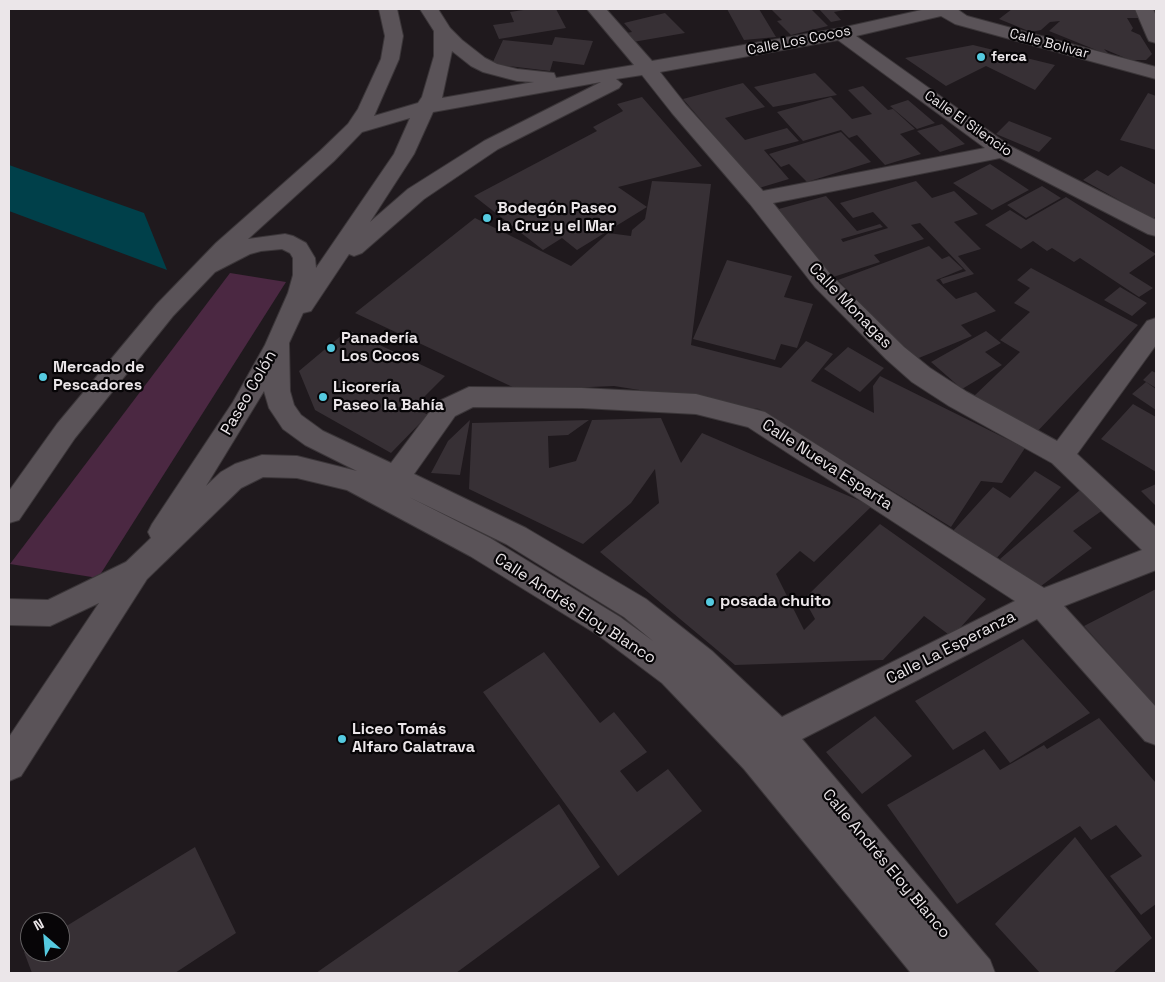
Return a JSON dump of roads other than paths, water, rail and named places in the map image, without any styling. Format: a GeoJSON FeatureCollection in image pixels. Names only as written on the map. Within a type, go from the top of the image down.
{"type":"FeatureCollection","features":[{"type":"Feature","properties":{"kind":"street"},"geometry":{"type":"LineString","coordinates":[[9,512],[66,430],[165,310],[224,248],[356,128],[368,110],[390,60],[394,36],[388,9]]}},
{"type":"Feature","properties":{"kind":"street"},"geometry":{"type":"LineString","coordinates":[[429,9],[443,31],[455,44],[478,62],[490,68],[517,75],[535,77],[582,77],[648,69]]}},
{"type":"Feature","properties":{"kind":"street","name":"Calle Monagas"},"geometry":{"type":"LineString","coordinates":[[596,9],[648,69],[679,109],[758,199],[823,281],[889,348],[921,376],[958,399],[1061,456],[1156,545]]}},
{"type":"Feature","properties":{"kind":"street","name":"Calle Los Cocos"},"geometry":{"type":"LineString","coordinates":[[648,69],[841,34],[945,9]]}},
{"type":"Feature","properties":{"kind":"street","name":"Calle Bolivar"},"geometry":{"type":"LineString","coordinates":[[945,9],[961,20],[1156,73]]}},
{"type":"Feature","properties":{"kind":"street"},"geometry":{"type":"LineString","coordinates":[[1144,9],[1156,36]]}},
{"type":"Feature","properties":{"kind":"street","name":"Paseo Colón"},"geometry":{"type":"LineString","coordinates":[[9,765],[242,409],[277,343],[404,154],[432,98],[440,73],[443,56],[443,31]]}},
{"type":"Feature","properties":{"kind":"street","name":"Calle El Silencio"},"geometry":{"type":"LineString","coordinates":[[841,34],[1003,151],[1156,229]]}},
{"type":"Feature","properties":{"kind":"street"},"geometry":{"type":"LineString","coordinates":[[356,128],[426,107],[648,69]]}},
{"type":"Feature","properties":{"kind":"street"},"geometry":{"type":"LineString","coordinates":[[325,274],[416,194],[491,145],[595,92],[648,69]]}},
{"type":"Feature","properties":{"kind":"street"},"geometry":{"type":"LineString","coordinates":[[758,199],[1003,151]]}},
{"type":"Feature","properties":{"kind":"street"},"geometry":{"type":"LineString","coordinates":[[207,266],[242,248],[261,243],[285,241],[298,248],[304,258],[305,275],[300,293],[277,343]]}},
{"type":"Feature","properties":{"kind":"street"},"geometry":{"type":"LineString","coordinates":[[1061,456],[1156,327]]}},
{"type":"Feature","properties":{"kind":"street","name":"Calle Andrés Eloy Blanco"},"geometry":{"type":"LineString","coordinates":[[277,343],[277,391],[282,408],[292,422],[314,438],[395,479],[516,536],[635,608],[701,661],[778,735],[977,973]]}},
{"type":"Feature","properties":{"kind":"street","name":"Calle Nueva Esparta"},"geometry":{"type":"LineString","coordinates":[[395,479],[446,409],[469,397],[582,398],[696,404],[756,419],[1041,602],[1156,730]]}},
{"type":"Feature","properties":{"kind":"street","name":"Calle Andrés Eloy Blanco"},"geometry":{"type":"LineString","coordinates":[[136,571],[231,480],[245,472],[262,466],[297,467],[354,481],[480,547],[609,626],[673,674],[756,758],[935,973]]}},
{"type":"Feature","properties":{"kind":"street","name":"Calle La Esperanza"},"geometry":{"type":"LineString","coordinates":[[756,758],[778,735],[1041,602],[1156,556]]}},
{"type":"Feature","properties":{"kind":"street"},"geometry":{"type":"LineString","coordinates":[[9,612],[50,614],[136,571]]}},
{"type":"Feature","properties":{"kind":"water"},"geometry":{"type":"Polygon","coordinates":[[[9,165],[144,213],[167,270],[9,211],[9,165]]]}},
{"type":"Feature","properties":{"kind":"place","name":"ferca"},"geometry":{"type":"Point","coordinates":[981,57]}},
{"type":"Feature","properties":{"kind":"place","name":"Bodegón Paseo la Cruz y el Mar"},"geometry":{"type":"Point","coordinates":[487,218]}},
{"type":"Feature","properties":{"kind":"place","name":"Panadería Los Cocos"},"geometry":{"type":"Point","coordinates":[331,348]}},
{"type":"Feature","properties":{"kind":"place","name":"Mercado de Pescadores"},"geometry":{"type":"Point","coordinates":[43,377]}},
{"type":"Feature","properties":{"kind":"place","name":"Licorería Paseo la Bahía"},"geometry":{"type":"Point","coordinates":[323,397]}},
{"type":"Feature","properties":{"kind":"place","name":"posada chuito"},"geometry":{"type":"Point","coordinates":[710,602]}},
{"type":"Feature","properties":{"kind":"place","name":"Liceo Tomás Alfaro Calatrava"},"geometry":{"type":"Point","coordinates":[342,739]}}]}
